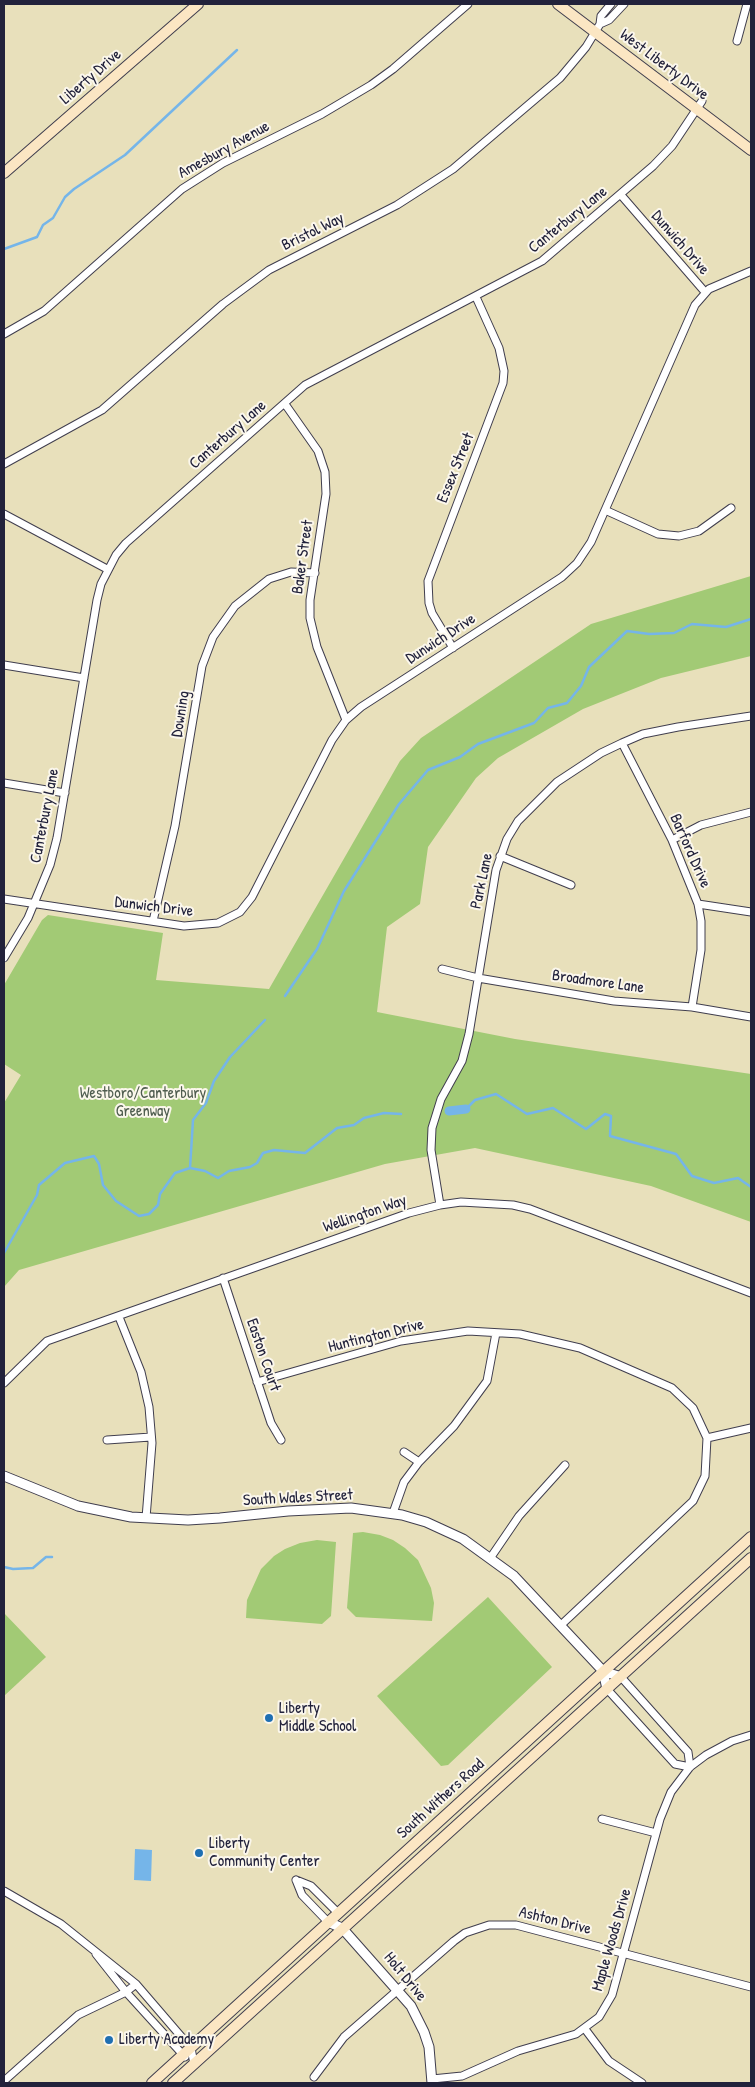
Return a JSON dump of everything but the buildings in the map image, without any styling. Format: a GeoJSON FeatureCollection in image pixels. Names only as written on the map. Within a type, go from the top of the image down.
{"type":"FeatureCollection","features":[{"type":"Feature","properties":{"kind":"main road","name":"Liberty Drive"},"geometry":{"type":"LineString","coordinates":[[4,173],[198,4]]}},
{"type":"Feature","properties":{"kind":"main road","name":"West Liberty Drive"},"geometry":{"type":"LineString","coordinates":[[558,4],[598,28],[700,105],[751,150]]}},
{"type":"Feature","properties":{"kind":"main road","name":"South Withers Road"},"geometry":{"type":"LineString","coordinates":[[173,2083],[189,2059],[191,2048],[751,1537]]}},
{"type":"Feature","properties":{"kind":"main road","name":"South Withers Road"},"geometry":{"type":"LineString","coordinates":[[152,2083],[189,2059],[342,1928],[751,1558]]}},
{"type":"Feature","properties":{"kind":"street","name":"Amesbury Avenue"},"geometry":{"type":"LineString","coordinates":[[4,334],[44,311],[182,189],[223,162],[322,114],[371,85],[394,69],[468,4]]}},
{"type":"Feature","properties":{"kind":"street","name":"Bristol Way"},"geometry":{"type":"LineString","coordinates":[[4,464],[102,410],[223,304],[262,275],[291,258],[397,205],[453,169],[560,78],[574,63],[598,28],[601,16],[611,4]]}},
{"type":"Feature","properties":{"kind":"street"},"geometry":{"type":"LineString","coordinates":[[598,28],[609,20],[624,4]]}},
{"type":"Feature","properties":{"kind":"street"},"geometry":{"type":"LineString","coordinates":[[737,41],[747,4]]}},
{"type":"Feature","properties":{"kind":"street","name":"Canterbury Lane"},"geometry":{"type":"LineString","coordinates":[[4,958],[34,904],[50,865],[65,793],[97,600],[107,569],[126,543],[316,378],[476,297],[542,260],[621,195],[672,146],[700,105]]}},
{"type":"Feature","properties":{"kind":"street","name":"Dunwich Drive"},"geometry":{"type":"LineString","coordinates":[[4,898],[184,926],[203,926],[230,918],[246,906],[332,740],[346,720],[361,707],[570,570],[591,542],[695,305],[705,292],[621,195]]}},
{"type":"Feature","properties":{"kind":"street"},"geometry":{"type":"LineString","coordinates":[[705,292],[751,271]]}},
{"type":"Feature","properties":{"kind":"street","name":"Essex Street"},"geometry":{"type":"LineString","coordinates":[[452,648],[432,613],[427,592],[428,581],[500,395],[504,371],[499,348],[476,297]]}},
{"type":"Feature","properties":{"kind":"street","name":"Baker Street"},"geometry":{"type":"LineString","coordinates":[[285,404],[318,451],[325,472],[326,494],[310,600],[313,635],[346,720]]}},
{"type":"Feature","properties":{"kind":"street"},"geometry":{"type":"LineString","coordinates":[[606,510],[658,534],[679,536],[699,531],[731,508]]}},
{"type":"Feature","properties":{"kind":"street"},"geometry":{"type":"LineString","coordinates":[[4,514],[107,569]]}},
{"type":"Feature","properties":{"kind":"street","name":"Downing"},"geometry":{"type":"LineString","coordinates":[[153,921],[177,818],[202,666],[213,637],[235,606],[269,579],[291,572],[315,573]]}},
{"type":"Feature","properties":{"kind":"street"},"geometry":{"type":"LineString","coordinates":[[4,665],[84,678]]}},
{"type":"Feature","properties":{"kind":"street","name":"Park Lane"},"geometry":{"type":"LineString","coordinates":[[440,1205],[431,1150],[432,1128],[440,1099],[462,1061],[469,1034],[500,856],[518,821],[536,800],[578,767],[622,743],[643,734],[751,716]]}},
{"type":"Feature","properties":{"kind":"street","name":"Barford Drive"},"geometry":{"type":"LineString","coordinates":[[622,743],[672,840],[698,904],[701,921],[701,950],[692,1007]]}},
{"type":"Feature","properties":{"kind":"street"},"geometry":{"type":"LineString","coordinates":[[4,783],[65,793]]}},
{"type":"Feature","properties":{"kind":"street"},"geometry":{"type":"LineString","coordinates":[[672,840],[701,825],[751,812]]}},
{"type":"Feature","properties":{"kind":"street"},"geometry":{"type":"LineString","coordinates":[[500,856],[570,885]]}},
{"type":"Feature","properties":{"kind":"street"},"geometry":{"type":"LineString","coordinates":[[698,904],[751,912]]}},
{"type":"Feature","properties":{"kind":"street","name":"Broadmore Lane"},"geometry":{"type":"LineString","coordinates":[[442,969],[478,978],[614,1001],[692,1007],[751,1017]]}},
{"type":"Feature","properties":{"kind":"street","name":"Wellington Way"},"geometry":{"type":"LineString","coordinates":[[4,1383],[47,1341],[119,1317],[222,1278],[440,1205],[461,1202],[513,1205],[530,1209],[751,1293]]}},
{"type":"Feature","properties":{"kind":"street","name":"Easton Court"},"geometry":{"type":"LineString","coordinates":[[222,1278],[271,1423],[281,1440]]}},
{"type":"Feature","properties":{"kind":"street"},"geometry":{"type":"LineString","coordinates":[[119,1317],[141,1372],[149,1407],[152,1437],[146,1518]]}},
{"type":"Feature","properties":{"kind":"street","name":"Huntington Drive"},"geometry":{"type":"LineString","coordinates":[[257,1382],[401,1340],[468,1332],[520,1334],[580,1348],[672,1388],[693,1408],[707,1438],[705,1476],[693,1502],[561,1625]]}},
{"type":"Feature","properties":{"kind":"street"},"geometry":{"type":"LineString","coordinates":[[393,1514],[404,1482],[419,1462],[454,1426],[487,1381],[496,1333]]}},
{"type":"Feature","properties":{"kind":"street"},"geometry":{"type":"LineString","coordinates":[[707,1438],[751,1428]]}},
{"type":"Feature","properties":{"kind":"street"},"geometry":{"type":"LineString","coordinates":[[107,1440],[152,1437]]}},
{"type":"Feature","properties":{"kind":"street"},"geometry":{"type":"LineString","coordinates":[[404,1452],[419,1462]]}},
{"type":"Feature","properties":{"kind":"street"},"geometry":{"type":"LineString","coordinates":[[491,1557],[519,1516],[565,1465]]}},
{"type":"Feature","properties":{"kind":"street","name":"South Wales Street"},"geometry":{"type":"LineString","coordinates":[[4,1476],[78,1506],[146,1518],[220,1518],[288,1510],[351,1508],[393,1514],[443,1529],[491,1557],[514,1576],[603,1671],[621,1677]]}},
{"type":"Feature","properties":{"kind":"street","name":"South Wales Street"},"geometry":{"type":"LineString","coordinates":[[603,1671],[607,1689]]}},
{"type":"Feature","properties":{"kind":"street"},"geometry":{"type":"LineString","coordinates":[[607,1689],[675,1764],[690,1768],[688,1752],[621,1677]]}},
{"type":"Feature","properties":{"kind":"street","name":"Maple Woods Drive"},"geometry":{"type":"LineString","coordinates":[[432,2081],[462,2076],[518,2051],[565,2038],[585,2029],[600,2017],[607,2006],[624,1953],[656,1833],[671,1792],[690,1768],[718,1747],[751,1735]]}},
{"type":"Feature","properties":{"kind":"street"},"geometry":{"type":"LineString","coordinates":[[602,1819],[656,1833]]}},
{"type":"Feature","properties":{"kind":"street","name":"Holt Drive"},"geometry":{"type":"LineString","coordinates":[[342,1928],[338,1914],[311,1886],[296,1880],[302,1895],[328,1922],[342,1928],[400,1991],[411,2006],[424,2032],[430,2055],[432,2081]]}},
{"type":"Feature","properties":{"kind":"street"},"geometry":{"type":"LineString","coordinates":[[4,1891],[62,1924],[136,1984],[191,2048]]}},
{"type":"Feature","properties":{"kind":"street","name":"Ashton Drive"},"geometry":{"type":"LineString","coordinates":[[314,2077],[344,2037],[400,1991],[454,1941],[465,1933],[490,1925],[516,1925],[751,1987]]}},
{"type":"Feature","properties":{"kind":"street"},"geometry":{"type":"LineString","coordinates":[[92,1949],[126,1992],[189,2059]]}},
{"type":"Feature","properties":{"kind":"street"},"geometry":{"type":"LineString","coordinates":[[4,2081],[78,2015],[126,1992],[136,1984]]}},
{"type":"Feature","properties":{"kind":"street"},"geometry":{"type":"LineString","coordinates":[[585,2029],[609,2061],[642,2083]]}},
{"type":"Feature","properties":{"kind":"green space","name":"Westboro/Canterbury Greenway"},"geometry":{"type":"Polygon","coordinates":[[[751,576],[751,656],[661,678],[583,709],[498,758],[476,778],[428,847],[420,904],[387,927],[377,1012],[515,1039],[751,1074],[751,1222],[651,1186],[475,1148],[385,1164],[19,1270],[4,1287],[4,1103],[21,1075],[4,1064],[4,985],[42,920],[48,915],[163,933],[156,980],[269,989],[400,761],[421,738],[591,624],[751,576]]]}},
{"type":"Feature","properties":{"kind":"green space"},"geometry":{"type":"Polygon","coordinates":[[[363,1532],[393,1540],[418,1560],[431,1588],[434,1603],[432,1621],[356,1617],[347,1608],[353,1533],[363,1532]]]}},
{"type":"Feature","properties":{"kind":"green space"},"geometry":{"type":"Polygon","coordinates":[[[317,1540],[336,1542],[331,1616],[322,1624],[246,1618],[247,1600],[261,1569],[274,1556],[285,1549],[300,1543],[317,1540]]]}},
{"type":"Feature","properties":{"kind":"green space"},"geometry":{"type":"Polygon","coordinates":[[[488,1597],[552,1667],[448,1765],[441,1766],[377,1696],[488,1597]]]}},
{"type":"Feature","properties":{"kind":"green space"},"geometry":{"type":"Polygon","coordinates":[[[4,1613],[46,1657],[4,1696],[4,1613]]]}},
{"type":"Feature","properties":{"kind":"water"},"geometry":{"type":"Polygon","coordinates":[[[135,1849],[152,1850],[151,1881],[134,1880],[135,1849]]]}},
{"type":"Feature","properties":{"kind":"waterway"},"geometry":{"type":"LineString","coordinates":[[4,249],[37,237],[43,225],[53,218],[65,197],[125,155],[237,50]]}},
{"type":"Feature","properties":{"kind":"waterway"},"geometry":{"type":"LineString","coordinates":[[285,996],[317,949],[344,891],[399,804],[428,770],[460,757],[478,744],[534,723],[548,708],[567,703],[581,686],[589,667],[627,631],[649,634],[674,633],[692,624],[726,627],[751,619]]}},
{"type":"Feature","properties":{"kind":"waterway"},"geometry":{"type":"LineString","coordinates":[[190,1168],[193,1120],[206,1103],[214,1081],[230,1057],[265,1020]]}},
{"type":"Feature","properties":{"kind":"waterway"},"geometry":{"type":"LineString","coordinates":[[466,1109],[475,1100],[496,1094],[527,1114],[553,1108],[586,1129],[605,1114],[611,1116],[610,1136],[676,1154],[692,1176],[714,1183],[738,1178],[751,1187]]}},
{"type":"Feature","properties":{"kind":"waterway"},"geometry":{"type":"LineString","coordinates":[[449,1111],[466,1109]]}},
{"type":"Feature","properties":{"kind":"waterway"},"geometry":{"type":"LineString","coordinates":[[4,1253],[37,1195],[39,1185],[65,1163],[94,1156],[99,1164],[103,1185],[116,1201],[139,1216],[149,1214],[158,1205],[160,1194],[175,1173],[190,1168],[205,1171],[218,1178],[229,1171],[250,1167],[257,1163],[263,1153],[274,1150],[305,1153],[337,1128],[354,1125],[364,1118],[384,1113],[401,1114]]}},
{"type":"Feature","properties":{"kind":"waterway"},"geometry":{"type":"LineString","coordinates":[[4,1567],[13,1569],[33,1568],[46,1557],[52,1557]]}},
{"type":"Feature","properties":{"kind":"place","name":"Liberty Middle School"},"geometry":{"type":"Point","coordinates":[269,1718]}},
{"type":"Feature","properties":{"kind":"place","name":"Liberty Community Center"},"geometry":{"type":"Point","coordinates":[199,1853]}},
{"type":"Feature","properties":{"kind":"place","name":"Liberty Academy"},"geometry":{"type":"Point","coordinates":[109,2040]}}]}
